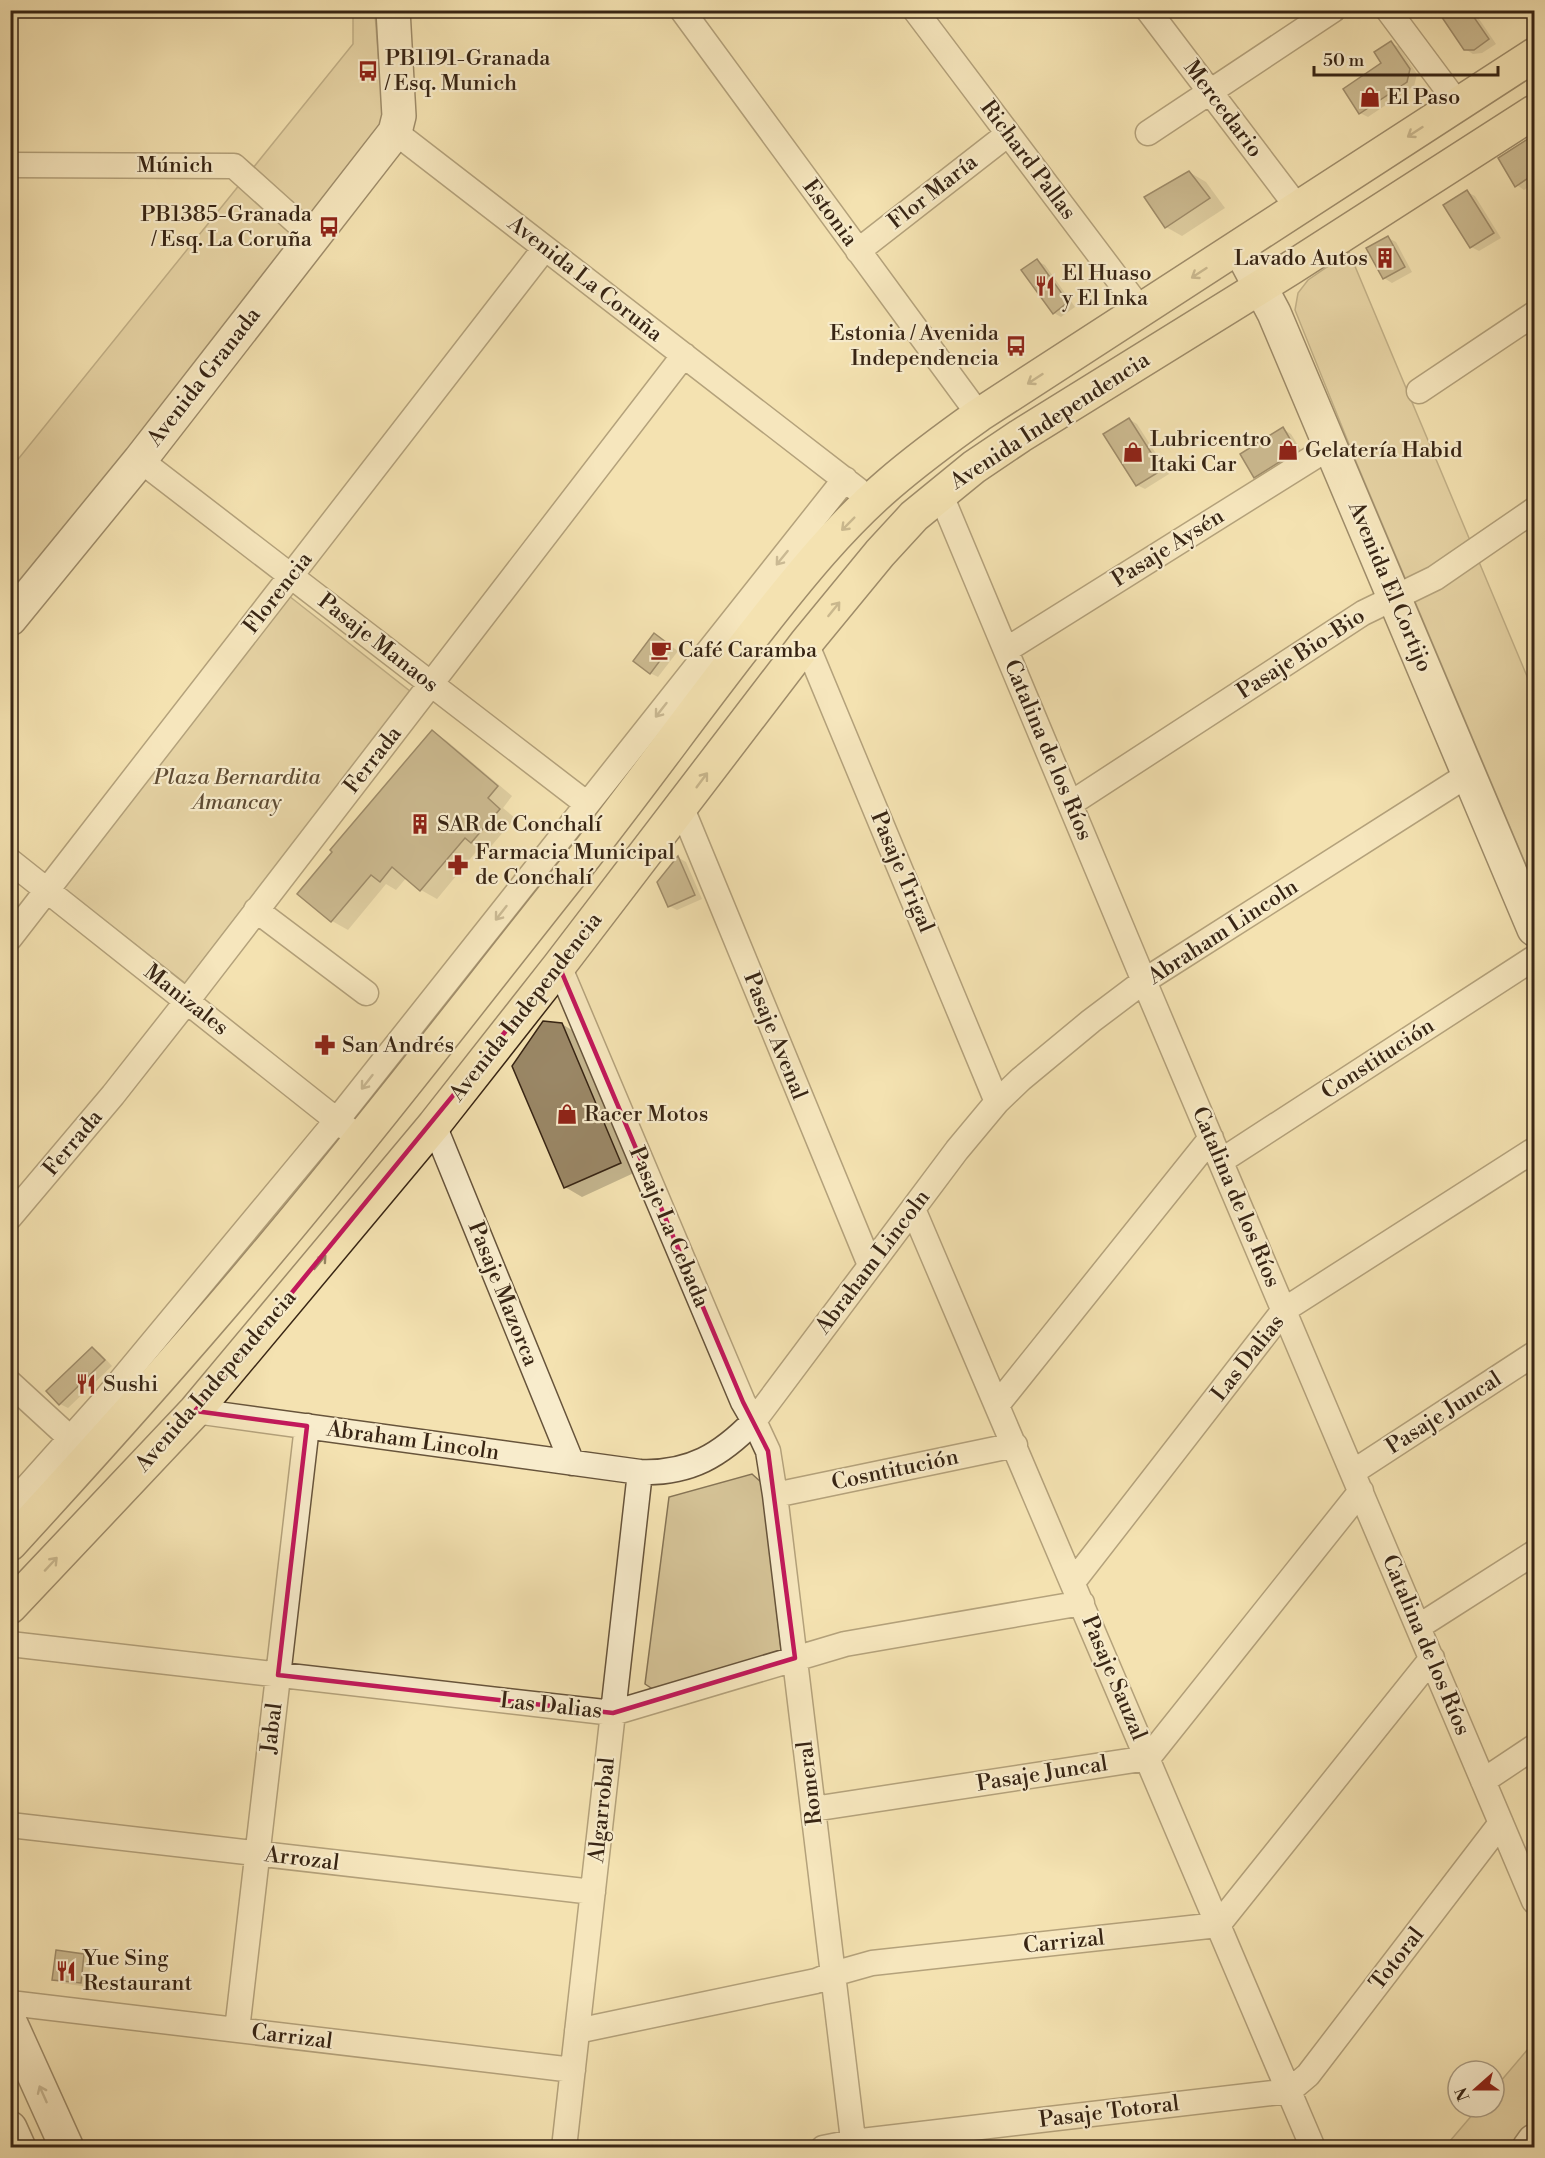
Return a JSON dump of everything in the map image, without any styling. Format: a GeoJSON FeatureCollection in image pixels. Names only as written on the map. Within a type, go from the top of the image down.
{"type":"FeatureCollection","features":[{"type":"Feature","properties":{"kind":"main road","name":"Avenida Independencia"},"geometry":{"type":"LineString","coordinates":[[10,1544],[183,1351],[349,1130],[616,817],[714,685],[774,609],[872,500],[938,444],[979,416],[1534,55]]}},
{"type":"Feature","properties":{"kind":"main road","name":"Avenida Independencia"},"geometry":{"type":"LineString","coordinates":[[10,1606],[195,1411],[434,1125],[559,966],[806,643],[885,546],[914,516],[974,467],[1020,436],[1261,287],[1534,112]]}},
{"type":"Feature","properties":{"kind":"street"},"geometry":{"type":"LineString","coordinates":[[393,10],[399,116],[395,132]]}},
{"type":"Feature","properties":{"kind":"street","name":"Estonia"},"geometry":{"type":"LineString","coordinates":[[682,10],[979,416]]}},
{"type":"Feature","properties":{"kind":"street","name":"Richard Pallas"},"geometry":{"type":"LineString","coordinates":[[915,10],[1141,310]]}},
{"type":"Feature","properties":{"kind":"street","name":"Mercedario"},"geometry":{"type":"LineString","coordinates":[[1148,10],[1298,208]]}},
{"type":"Feature","properties":{"kind":"street"},"geometry":{"type":"LineString","coordinates":[[1148,133],[1334,10]]}},
{"type":"Feature","properties":{"kind":"street"},"geometry":{"type":"LineString","coordinates":[[1388,10],[1458,104]]}},
{"type":"Feature","properties":{"kind":"street","name":"Avenida Granada"},"geometry":{"type":"LineString","coordinates":[[10,619],[140,460],[395,132]]}},
{"type":"Feature","properties":{"kind":"street","name":"Avenida La Coruña"},"geometry":{"type":"LineString","coordinates":[[395,132],[872,500]]}},
{"type":"Feature","properties":{"kind":"street","name":"Flor María"},"geometry":{"type":"LineString","coordinates":[[858,251],[1008,134]]}},
{"type":"Feature","properties":{"kind":"street","name":"Múnich"},"geometry":{"type":"LineString","coordinates":[[10,165],[234,166],[313,237]]}},
{"type":"Feature","properties":{"kind":"street","name":"Avenida El Cortijo"},"geometry":{"type":"LineString","coordinates":[[1239,247],[1274,313],[1469,774],[1532,916]]}},
{"type":"Feature","properties":{"kind":"street","name":"Florencia"},"geometry":{"type":"LineString","coordinates":[[10,938],[545,248]]}},
{"type":"Feature","properties":{"kind":"street"},"geometry":{"type":"LineString","coordinates":[[1419,391],[1534,314]]}},
{"type":"Feature","properties":{"kind":"street","name":"Ferrada"},"geometry":{"type":"LineString","coordinates":[[10,1216],[113,1095],[187,1001],[684,355]]}},
{"type":"Feature","properties":{"kind":"street","name":"Pasaje Aysén"},"geometry":{"type":"LineString","coordinates":[[1006,650],[1330,447]]}},
{"type":"Feature","properties":{"kind":"street","name":"Pasaje Manaos"},"geometry":{"type":"LineString","coordinates":[[140,460],[587,804]]}},
{"type":"Feature","properties":{"kind":"street","name":"Avenida Independencia"},"geometry":{"type":"LineString","coordinates":[[10,1506],[349,1130],[587,804],[846,479]]}},
{"type":"Feature","properties":{"kind":"street","name":"Catalina de los Ríos"},"geometry":{"type":"LineString","coordinates":[[940,493],[1534,1901]]}},
{"type":"Feature","properties":{"kind":"street","name":"Pasaje Bio-Bio"},"geometry":{"type":"LineString","coordinates":[[1070,804],[1363,613],[1435,578],[1534,510]]}},
{"type":"Feature","properties":{"kind":"street","name":"Pasaje Trigal"},"geometry":{"type":"LineString","coordinates":[[806,643],[998,1102]]}},
{"type":"Feature","properties":{"kind":"street","name":"Abraham Lincoln"},"geometry":{"type":"LineString","coordinates":[[195,1411],[640,1472],[671,1471],[696,1464],[724,1449],[754,1421],[976,1126],[1046,1057],[1144,981],[1469,774]]}},
{"type":"Feature","properties":{"kind":"street","name":"Pasaje Avenal"},"geometry":{"type":"LineString","coordinates":[[681,807],[870,1264]]}},
{"type":"Feature","properties":{"kind":"street","name":"Manizales"},"geometry":{"type":"LineString","coordinates":[[10,861],[349,1130]]}},
{"type":"Feature","properties":{"kind":"street"},"geometry":{"type":"LineString","coordinates":[[256,910],[366,993]]}},
{"type":"Feature","properties":{"kind":"street","name":"Constitución"},"geometry":{"type":"LineString","coordinates":[[1221,1161],[1534,958]]}},
{"type":"Feature","properties":{"kind":"street","name":"Pasaje La Cebada"},"geometry":{"type":"LineString","coordinates":[[559,966],[743,1402],[754,1421]]}},
{"type":"Feature","properties":{"kind":"street","name":"Pasaje Mazorca"},"geometry":{"type":"LineString","coordinates":[[434,1125],[572,1462]]}},
{"type":"Feature","properties":{"kind":"street"},"geometry":{"type":"LineString","coordinates":[[997,1405],[1211,1138]]}},
{"type":"Feature","properties":{"kind":"street","name":"Las Dalias"},"geometry":{"type":"LineString","coordinates":[[10,1644],[613,1713],[844,1644],[1077,1592],[1284,1310],[1534,1150]]}},
{"type":"Feature","properties":{"kind":"street","name":"Pasaje Sauzal"},"geometry":{"type":"LineString","coordinates":[[913,1209],[1313,2148]]}},
{"type":"Feature","properties":{"kind":"street","name":"Pasaje Juncal"},"geometry":{"type":"LineString","coordinates":[[813,1809],[1148,1758],[1357,1482],[1534,1354]]}},
{"type":"Feature","properties":{"kind":"street"},"geometry":{"type":"LineString","coordinates":[[10,1383],[71,1439]]}},
{"type":"Feature","properties":{"kind":"street","name":"Romeral"},"geometry":{"type":"LineString","coordinates":[[754,1421],[768,1451],[775,1495],[854,2145]]}},
{"type":"Feature","properties":{"kind":"street","name":"Jabal"},"geometry":{"type":"LineString","coordinates":[[237,2030],[307,1426]]}},
{"type":"Feature","properties":{"kind":"street","name":"Cosntitución"},"geometry":{"type":"LineString","coordinates":[[775,1495],[1015,1445]]}},
{"type":"Feature","properties":{"kind":"street","name":"Algarrobal"},"geometry":{"type":"LineString","coordinates":[[564,2148],[640,1472]]}},
{"type":"Feature","properties":{"kind":"street"},"geometry":{"type":"LineString","coordinates":[[1418,1627],[1534,1553]]}},
{"type":"Feature","properties":{"kind":"street"},"geometry":{"type":"LineString","coordinates":[[1218,1925],[1431,1658]]}},
{"type":"Feature","properties":{"kind":"street"},"geometry":{"type":"LineString","coordinates":[[1483,1780],[1534,1747]]}},
{"type":"Feature","properties":{"kind":"street","name":"Totoral"},"geometry":{"type":"LineString","coordinates":[[1289,2091],[1308,2075],[1501,1823]]}},
{"type":"Feature","properties":{"kind":"street","name":"Arrozal"},"geometry":{"type":"LineString","coordinates":[[10,1825],[593,1892]]}},
{"type":"Feature","properties":{"kind":"street","name":"Carrizal"},"geometry":{"type":"LineString","coordinates":[[577,2031],[816,1981],[872,1963],[1218,1925]]}},
{"type":"Feature","properties":{"kind":"street","name":"Carrizal"},"geometry":{"type":"LineString","coordinates":[[10,2003],[573,2070]]}},
{"type":"Feature","properties":{"kind":"street"},"geometry":{"type":"LineString","coordinates":[[10,2022],[67,2148]]}},
{"type":"Feature","properties":{"kind":"street","name":"Pasaje Totoral"},"geometry":{"type":"LineString","coordinates":[[823,2148],[1289,2091]]}},
{"type":"Feature","properties":{"kind":"street"},"geometry":{"type":"LineString","coordinates":[[10,2128],[19,2148]]}},
{"type":"Feature","properties":{"kind":"street"},"geometry":{"type":"LineString","coordinates":[[1529,2148],[1534,2141]]}},
{"type":"Feature","properties":{"kind":"highlighted area"},"geometry":{"type":"Polygon","coordinates":[[[559,966],[743,1402],[768,1451],[795,1658],[613,1713],[278,1675],[307,1426],[195,1411],[559,966]]]}},
{"type":"Feature","properties":{"kind":"green space"},"geometry":{"type":"Polygon","coordinates":[[[375,14],[384,128],[11,606],[11,468],[353,44],[353,15],[375,14]]]}},
{"type":"Feature","properties":{"kind":"green space"},"geometry":{"type":"Polygon","coordinates":[[[1349,252],[1534,693],[1534,884],[1357,464],[1295,310],[1298,293],[1308,280],[1349,252]]]}},
{"type":"Feature","properties":{"kind":"green space","name":"Plaza Bernardita Amancay"},"geometry":{"type":"Polygon","coordinates":[[[289,596],[411,692],[185,983],[63,888],[289,596]]]}},
{"type":"Feature","properties":{"kind":"green space"},"geometry":{"type":"Polygon","coordinates":[[[752,1474],[762,1483],[782,1657],[657,1692],[645,1684],[669,1497],[752,1474]]]}},
{"type":"Feature","properties":{"kind":"green space"},"geometry":{"type":"Polygon","coordinates":[[[1534,2042],[1534,2118],[1509,2147],[1444,2148],[1469,2119],[1506,2119],[1506,2075],[1534,2042]]]}},
{"type":"Feature","properties":{"kind":"building"},"geometry":{"type":"Polygon","coordinates":[[[1437,10],[1469,10],[1489,39],[1474,50],[1464,50],[1437,10]]]}},
{"type":"Feature","properties":{"kind":"building"},"geometry":{"type":"Polygon","coordinates":[[[1391,41],[1410,69],[1407,82],[1359,114],[1343,89],[1381,63],[1374,52],[1391,41]]]}},
{"type":"Feature","properties":{"kind":"building"},"geometry":{"type":"Polygon","coordinates":[[[1534,135],[1534,174],[1515,187],[1498,158],[1534,135]]]}},
{"type":"Feature","properties":{"kind":"building"},"geometry":{"type":"Polygon","coordinates":[[[1189,171],[1210,198],[1165,228],[1144,197],[1189,171]]]}},
{"type":"Feature","properties":{"kind":"building"},"geometry":{"type":"Polygon","coordinates":[[[1467,190],[1494,233],[1470,248],[1443,205],[1467,190]]]}},
{"type":"Feature","properties":{"kind":"building","name":"Lavado Autos"},"geometry":{"type":"Polygon","coordinates":[[[1388,236],[1405,267],[1383,279],[1366,248],[1388,236]]]}},
{"type":"Feature","properties":{"kind":"building","name":"El Huaso y El Inka"},"geometry":{"type":"Polygon","coordinates":[[[1037,259],[1068,302],[1053,314],[1021,270],[1037,259]]]}},
{"type":"Feature","properties":{"kind":"building","name":"Lubricentro Itaki Car"},"geometry":{"type":"Polygon","coordinates":[[[1129,418],[1162,470],[1136,486],[1103,434],[1129,418]]]}},
{"type":"Feature","properties":{"kind":"building"},"geometry":{"type":"Polygon","coordinates":[[[1283,427],[1297,451],[1254,478],[1240,454],[1283,427]]]}},
{"type":"Feature","properties":{"kind":"building"},"geometry":{"type":"Polygon","coordinates":[[[654,633],[671,646],[650,674],[633,661],[654,633]]]}},
{"type":"Feature","properties":{"kind":"building","name":"SAR de Conchalí"},"geometry":{"type":"Polygon","coordinates":[[[432,730],[498,786],[488,798],[500,809],[471,843],[465,838],[420,891],[392,867],[380,882],[371,875],[331,922],[297,894],[332,852],[330,850],[432,730]]]}},
{"type":"Feature","properties":{"kind":"building"},"geometry":{"type":"Polygon","coordinates":[[[678,856],[695,895],[668,907],[657,882],[678,856]]]}},
{"type":"Feature","properties":{"kind":"building","name":"Racer Motos"},"geometry":{"type":"Polygon","coordinates":[[[543,1021],[562,1023],[621,1163],[564,1188],[512,1066],[543,1021]]]}},
{"type":"Feature","properties":{"kind":"building"},"geometry":{"type":"Polygon","coordinates":[[[92,1347],[105,1360],[59,1405],[46,1391],[92,1347]]]}},
{"type":"Feature","properties":{"kind":"building"},"geometry":{"type":"Polygon","coordinates":[[[56,1950],[84,1954],[81,1983],[52,1980],[56,1950]]]}},
{"type":"Feature","properties":{"kind":"place","name":"PB1191-Granada / Esq. Munich"},"geometry":{"type":"Point","coordinates":[368,71]}},
{"type":"Feature","properties":{"kind":"place","name":"El Paso"},"geometry":{"type":"Point","coordinates":[1370,97]}},
{"type":"Feature","properties":{"kind":"place","name":"PB1385-Granada / Esq. La Coruña"},"geometry":{"type":"Point","coordinates":[329,227]}},
{"type":"Feature","properties":{"kind":"place","name":"Lavado Autos"},"geometry":{"type":"Point","coordinates":[1385,258]}},
{"type":"Feature","properties":{"kind":"place","name":"El Huaso y El Inka"},"geometry":{"type":"Point","coordinates":[1045,286]}},
{"type":"Feature","properties":{"kind":"place","name":"Estonia / Avenida Independencia"},"geometry":{"type":"Point","coordinates":[1016,346]}},
{"type":"Feature","properties":{"kind":"place","name":"Gelatería Habid"},"geometry":{"type":"Point","coordinates":[1288,450]}},
{"type":"Feature","properties":{"kind":"place","name":"Lubricentro Itaki Car"},"geometry":{"type":"Point","coordinates":[1133,452]}},
{"type":"Feature","properties":{"kind":"place","name":"Café Caramba"},"geometry":{"type":"Point","coordinates":[661,650]}},
{"type":"Feature","properties":{"kind":"place","name":"SAR de Conchalí"},"geometry":{"type":"Point","coordinates":[420,824]}},
{"type":"Feature","properties":{"kind":"place","name":"Farmacia Municipal de Conchalí"},"geometry":{"type":"Point","coordinates":[458,865]}},
{"type":"Feature","properties":{"kind":"place","name":"San Andrés"},"geometry":{"type":"Point","coordinates":[325,1045]}},
{"type":"Feature","properties":{"kind":"place","name":"Racer Motos"},"geometry":{"type":"Point","coordinates":[567,1114]}},
{"type":"Feature","properties":{"kind":"place","name":"Sushi"},"geometry":{"type":"Point","coordinates":[86,1384]}},
{"type":"Feature","properties":{"kind":"place","name":"Yue Sing Restaurant"},"geometry":{"type":"Point","coordinates":[66,1971]}}]}
